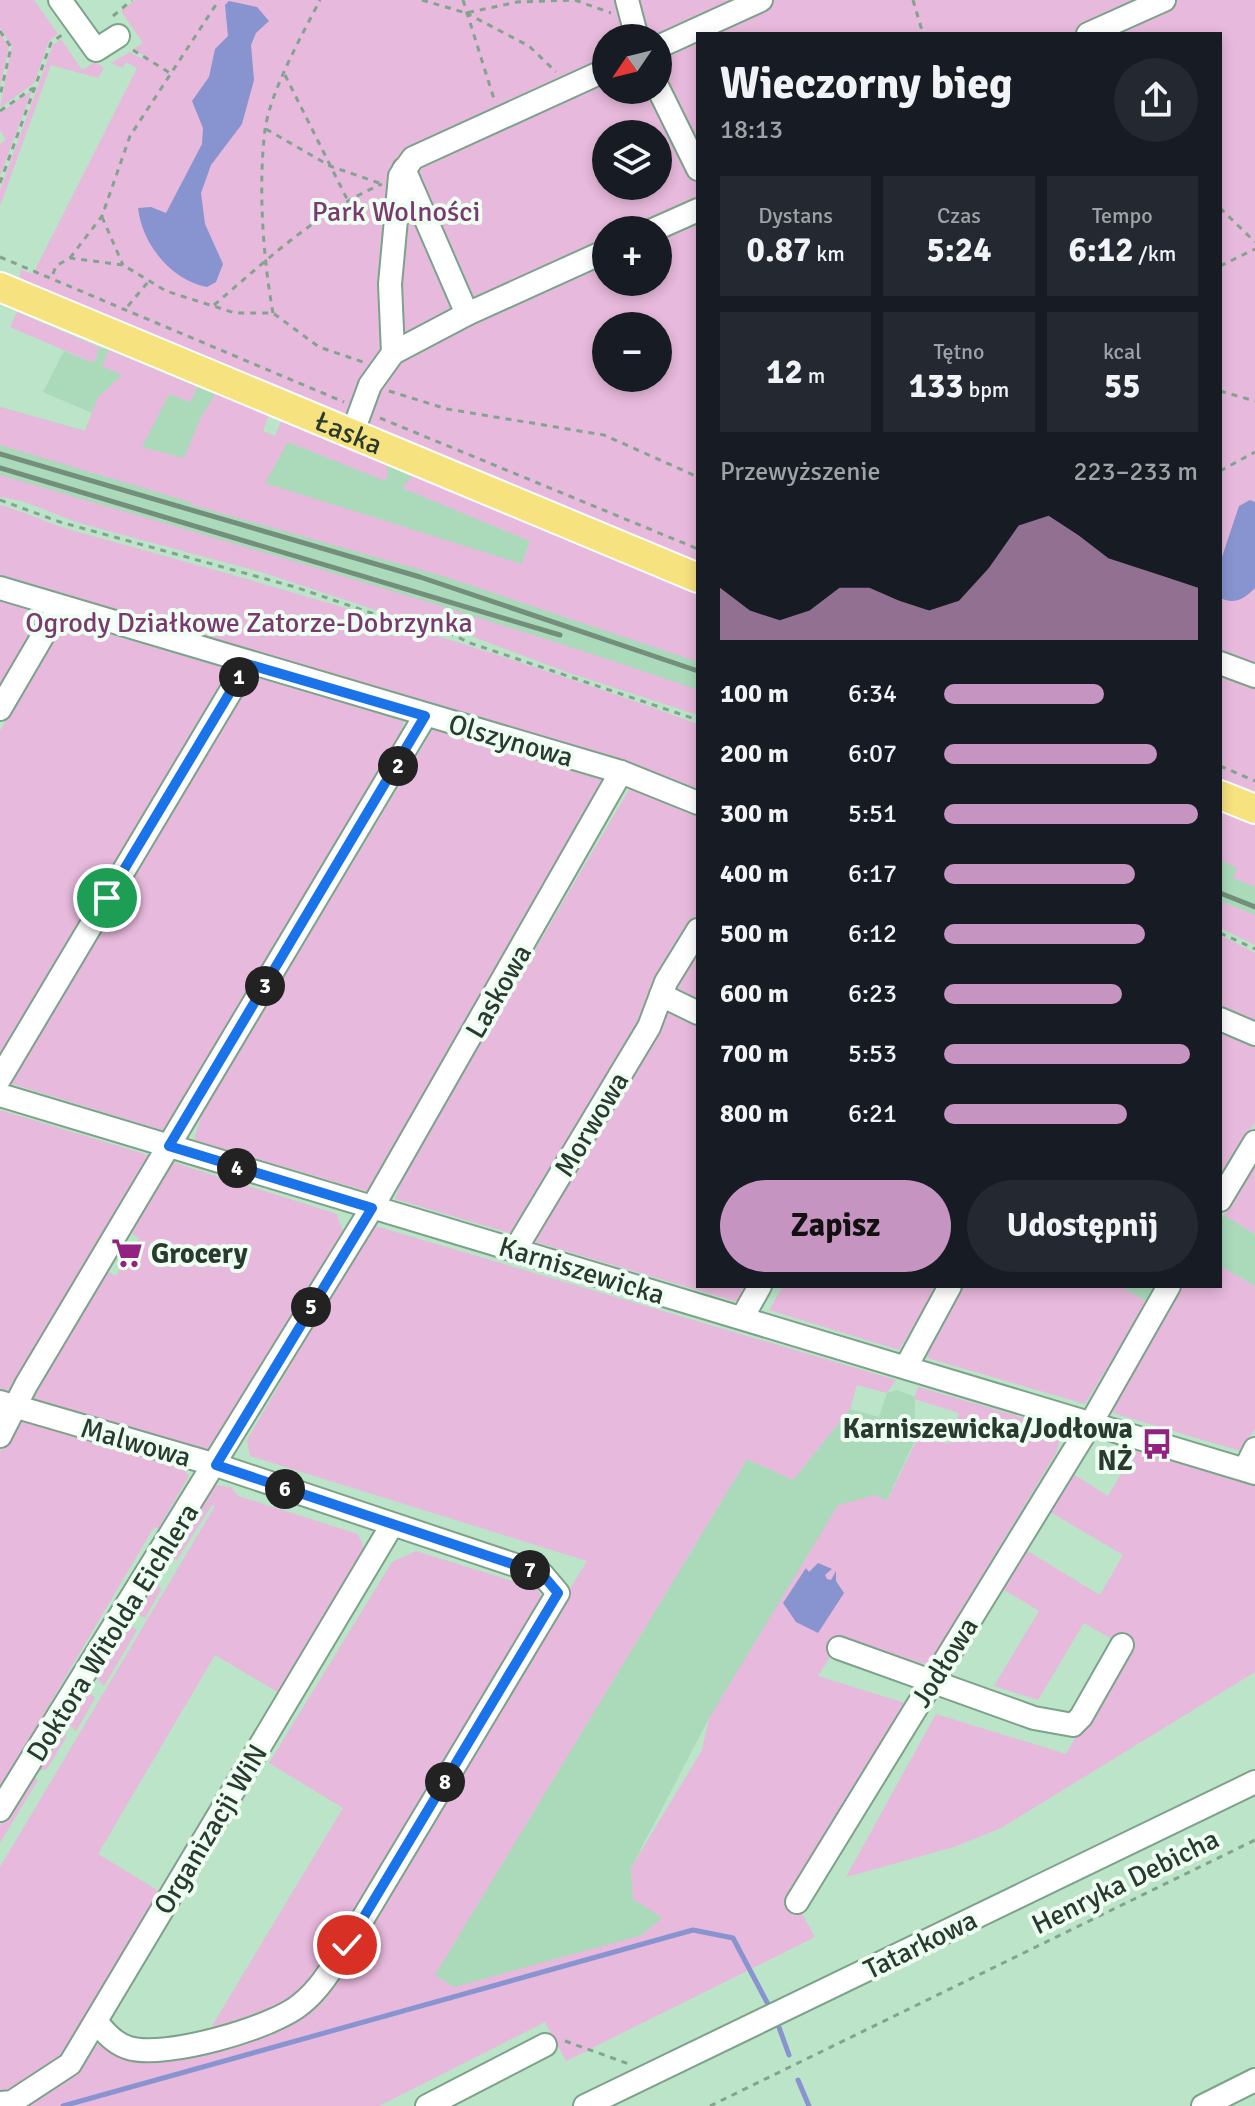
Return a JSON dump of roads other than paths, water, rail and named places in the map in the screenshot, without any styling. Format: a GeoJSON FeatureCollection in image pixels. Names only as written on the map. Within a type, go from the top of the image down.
{"type":"FeatureCollection","features":[{"type":"Feature","properties":{"kind":"main road","name":"Łaska"},"geometry":{"type":"LineString","coordinates":[[0,287],[696,577]]}},
{"type":"Feature","properties":{"kind":"main road"},"geometry":{"type":"LineString","coordinates":[[1222,796],[1255,809]]}},
{"type":"Feature","properties":{"kind":"street"},"geometry":{"type":"LineString","coordinates":[[60,0],[96,50],[118,36]]}},
{"type":"Feature","properties":{"kind":"street"},"geometry":{"type":"LineString","coordinates":[[672,41],[761,0]]}},
{"type":"Feature","properties":{"kind":"street"},"geometry":{"type":"LineString","coordinates":[[1092,32],[1164,0]]}},
{"type":"Feature","properties":{"kind":"street"},"geometry":{"type":"LineString","coordinates":[[352,434],[382,369],[395,176],[413,158],[592,76]]}},
{"type":"Feature","properties":{"kind":"street"},"geometry":{"type":"LineString","coordinates":[[666,104],[696,165]]}},
{"type":"Feature","properties":{"kind":"street"},"geometry":{"type":"LineString","coordinates":[[395,176],[467,314]]}},
{"type":"Feature","properties":{"kind":"street"},"geometry":{"type":"LineString","coordinates":[[672,222],[696,211]]}},
{"type":"Feature","properties":{"kind":"street"},"geometry":{"type":"LineString","coordinates":[[382,369],[467,314],[592,257]]}},
{"type":"Feature","properties":{"kind":"street","name":"Olszynowa"},"geometry":{"type":"LineString","coordinates":[[0,588],[247,664],[621,772],[696,802]]}},
{"type":"Feature","properties":{"kind":"street"},"geometry":{"type":"LineString","coordinates":[[0,709],[59,608]]}},
{"type":"Feature","properties":{"kind":"street"},"geometry":{"type":"LineString","coordinates":[[0,1078],[247,664]]}},
{"type":"Feature","properties":{"kind":"street"},"geometry":{"type":"LineString","coordinates":[[1222,664],[1255,676]]}},
{"type":"Feature","properties":{"kind":"street"},"geometry":{"type":"LineString","coordinates":[[0,1436],[8,1404],[169,1146],[425,716]]}},
{"type":"Feature","properties":{"kind":"street","name":"Laskowa"},"geometry":{"type":"LineString","coordinates":[[372,1208],[621,772]]}},
{"type":"Feature","properties":{"kind":"street","name":"Morwowa"},"geometry":{"type":"LineString","coordinates":[[515,1250],[649,1027],[661,995],[696,934]]}},
{"type":"Feature","properties":{"kind":"street"},"geometry":{"type":"LineString","coordinates":[[661,995],[696,1012]]}},
{"type":"Feature","properties":{"kind":"street"},"geometry":{"type":"LineString","coordinates":[[1222,1020],[1255,1034]]}},
{"type":"Feature","properties":{"kind":"street","name":"Karniszewicka"},"geometry":{"type":"LineString","coordinates":[[0,1095],[1250,1471]]}},
{"type":"Feature","properties":{"kind":"street"},"geometry":{"type":"LineString","coordinates":[[1222,1197],[1255,1142]]}},
{"type":"Feature","properties":{"kind":"street","name":"Doktora Witolda Eichlera"},"geometry":{"type":"LineString","coordinates":[[0,1810],[372,1208]]}},
{"type":"Feature","properties":{"kind":"street"},"geometry":{"type":"LineString","coordinates":[[742,1318],[759,1288]]}},
{"type":"Feature","properties":{"kind":"street"},"geometry":{"type":"LineString","coordinates":[[906,1367],[916,1343],[949,1288]]}},
{"type":"Feature","properties":{"kind":"street","name":"Jodłowa"},"geometry":{"type":"LineString","coordinates":[[797,1902],[1091,1423],[1168,1288]]}},
{"type":"Feature","properties":{"kind":"street","name":"Malwowa"},"geometry":{"type":"LineString","coordinates":[[8,1404],[216,1465],[542,1574],[558,1593],[347,1945],[323,1981],[300,2006],[275,2019],[200,2043],[153,2050],[128,2048],[108,2036],[96,2021]]}},
{"type":"Feature","properties":{"kind":"street"},"geometry":{"type":"LineString","coordinates":[[1250,1471],[1255,1449]]}},
{"type":"Feature","properties":{"kind":"street","name":"Organizacji WiN"},"geometry":{"type":"LineString","coordinates":[[0,2103],[12,2102],[70,2064],[392,1525]]}},
{"type":"Feature","properties":{"kind":"street"},"geometry":{"type":"LineString","coordinates":[[839,1648],[1034,1718],[1073,1725],[1081,1717],[1122,1645]]}},
{"type":"Feature","properties":{"kind":"street","name":"Tatarkowa"},"geometry":{"type":"LineString","coordinates":[[585,2106],[1255,1782]]}},
{"type":"Feature","properties":{"kind":"street"},"geometry":{"type":"LineString","coordinates":[[427,2106],[545,2045]]}},
{"type":"Feature","properties":{"kind":"street"},"geometry":{"type":"LineString","coordinates":[[1203,2106],[1255,2080]]}},
{"type":"Feature","properties":{"kind":"water"},"geometry":{"type":"Polygon","coordinates":[[[229,1],[257,7],[269,21],[256,33],[251,45],[254,80],[242,124],[211,165],[201,193],[205,224],[223,264],[216,282],[207,287],[181,277],[160,258],[145,234],[138,208],[151,207],[166,213],[202,144],[203,128],[192,101],[209,77],[215,49],[228,36],[225,5],[229,1]]]}},
{"type":"Feature","properties":{"kind":"water"},"geometry":{"type":"Polygon","coordinates":[[[1250,500],[1255,502],[1255,588],[1239,600],[1230,601],[1222,599],[1222,557],[1239,506],[1250,500]]]}},
{"type":"Feature","properties":{"kind":"water"},"geometry":{"type":"Polygon","coordinates":[[[818,1563],[832,1569],[825,1575],[827,1579],[831,1580],[836,1571],[836,1581],[844,1593],[818,1633],[796,1622],[783,1603],[806,1568],[809,1572],[818,1563]]]}},
{"type":"Feature","properties":{"kind":"waterway"},"geometry":{"type":"LineString","coordinates":[[63,2106],[693,1930],[733,1938],[770,2008]]}},
{"type":"Feature","properties":{"kind":"waterway"},"geometry":{"type":"LineString","coordinates":[[776,2019],[789,2055]]}},
{"type":"Feature","properties":{"kind":"waterway"},"geometry":{"type":"LineString","coordinates":[[798,2080],[809,2106]]}},
{"type":"Feature","properties":{"kind":"railway"},"geometry":{"type":"LineString","coordinates":[[0,454],[420,577],[696,670]]}},
{"type":"Feature","properties":{"kind":"railway"},"geometry":{"type":"LineString","coordinates":[[0,468],[560,635]]}},
{"type":"Feature","properties":{"kind":"railway"},"geometry":{"type":"LineString","coordinates":[[1222,894],[1255,907]]}},
{"type":"Feature","properties":{"kind":"place","name":"Grocery"},"geometry":{"type":"Point","coordinates":[127,1253]}},
{"type":"Feature","properties":{"kind":"place","name":"Karniszewicka/Jodłowa NŻ"},"geometry":{"type":"Point","coordinates":[1157,1444]}},
{"type":"Feature","properties":{"kind":"park label","name":"Park Wolności"},"geometry":{"type":"Point","coordinates":[396,211]}},
{"type":"Feature","properties":{"kind":"park label","name":"Ogrody Działkowe Zatorze-Dobrzynka"},"geometry":{"type":"Point","coordinates":[249,622]}}]}
